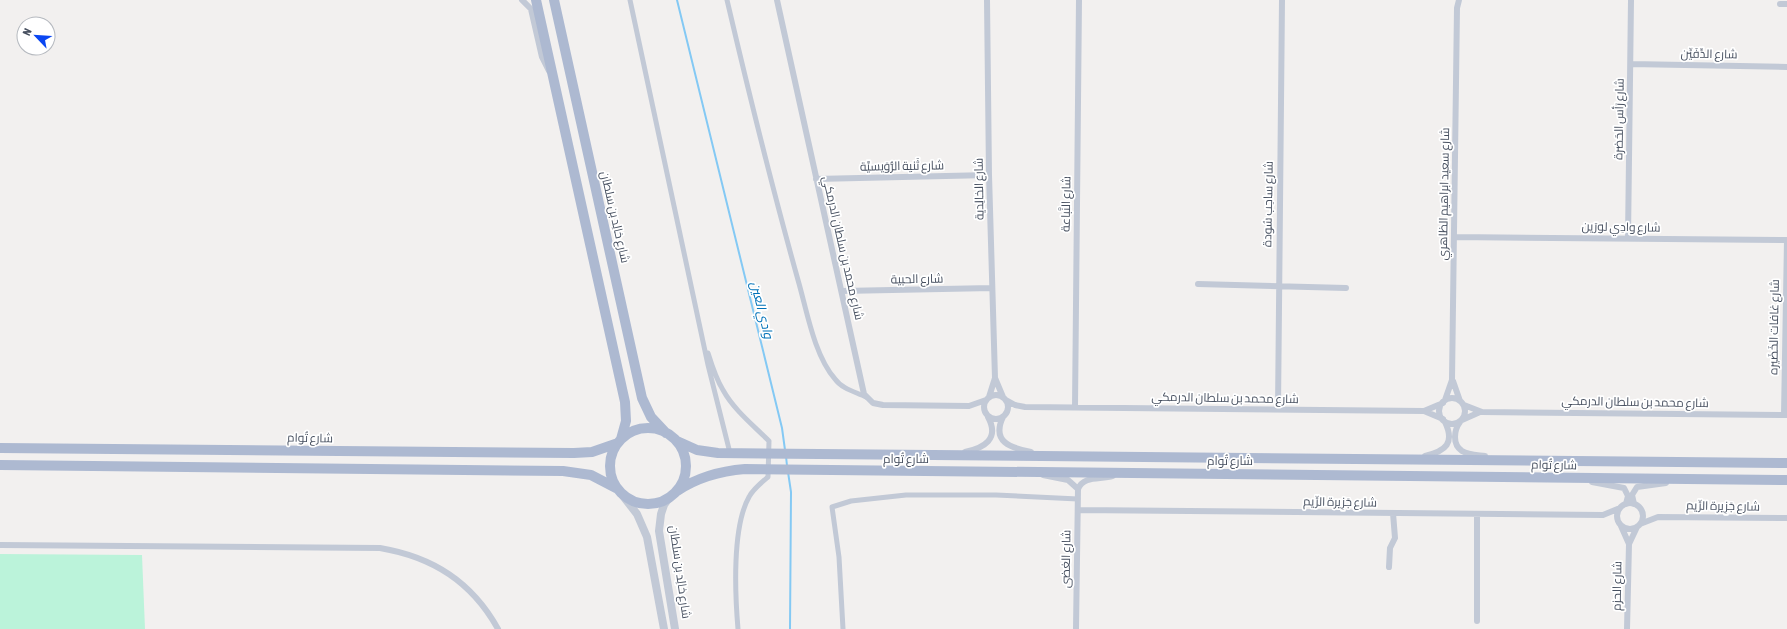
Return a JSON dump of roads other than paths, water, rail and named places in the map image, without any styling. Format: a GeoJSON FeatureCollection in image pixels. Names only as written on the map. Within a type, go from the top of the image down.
{"type":"FeatureCollection","features":[{"type":"Feature","properties":{"kind":"main road"},"geometry":{"type":"LineString","coordinates":[[536,0],[624,402],[626,421],[610,460],[610,475],[619,492]]}},
{"type":"Feature","properties":{"kind":"main road","name":"شارع خالِد بن سلطان"},"geometry":{"type":"LineString","coordinates":[[554,0],[642,398],[651,417],[666,433]]}},
{"type":"Feature","properties":{"kind":"main road"},"geometry":{"type":"LineString","coordinates":[[0,465],[563,471],[591,475],[631,501],[641,504],[651,505],[660,503],[677,491],[683,482],[686,466],[682,450],[677,441],[666,433],[655,428],[642,428],[631,432],[619,441]]}},
{"type":"Feature","properties":{"kind":"main road","name":"شارع تُوام"},"geometry":{"type":"LineString","coordinates":[[0,448],[578,453],[601,450],[619,441]]}},
{"type":"Feature","properties":{"kind":"main road","name":"شارع تُوام"},"geometry":{"type":"LineString","coordinates":[[677,441],[697,450],[730,453],[1787,463]]}},
{"type":"Feature","properties":{"kind":"main road","name":"شارع تُوام"},"geometry":{"type":"LineString","coordinates":[[677,491],[690,483],[717,472],[745,469],[1787,480]]}},
{"type":"Feature","properties":{"kind":"street"},"geometry":{"type":"LineString","coordinates":[[522,0],[531,9],[542,57],[553,76]]}},
{"type":"Feature","properties":{"kind":"street"},"geometry":{"type":"LineString","coordinates":[[630,0],[708,365],[730,453]]}},
{"type":"Feature","properties":{"kind":"street"},"geometry":{"type":"LineString","coordinates":[[727,0],[788,244],[816,343],[826,366],[835,380],[842,386],[877,404],[969,406],[996,395],[1004,398],[1008,409],[1000,427],[1000,433],[1004,443],[1019,450],[1046,455]]}},
{"type":"Feature","properties":{"kind":"street","name":"شارع محمد بن سلطان الدرمكي"},"geometry":{"type":"LineString","coordinates":[[777,0],[866,397]]}},
{"type":"Feature","properties":{"kind":"street","name":"شارع الخالِدية"},"geometry":{"type":"LineString","coordinates":[[987,0],[989,175],[995,378],[1004,398]]}},
{"type":"Feature","properties":{"kind":"street","name":"شارع النَّباعة"},"geometry":{"type":"LineString","coordinates":[[1075,407],[1080,0]]}},
{"type":"Feature","properties":{"kind":"street","name":"شارع ساحِب سُودة"},"geometry":{"type":"LineString","coordinates":[[1278,409],[1278,286],[1282,0]]}},
{"type":"Feature","properties":{"kind":"street","name":"شارع سعيد ابراهيم الظاهري"},"geometry":{"type":"LineString","coordinates":[[1444,401],[1452,380],[1456,8],[1454,0]]}},
{"type":"Feature","properties":{"kind":"street","name":"شارع سعيد ابراهيم الظاهري"},"geometry":{"type":"LineString","coordinates":[[1456,8],[1459,0]]}},
{"type":"Feature","properties":{"kind":"street","name":"شارع رَأس الحَضرة"},"geometry":{"type":"LineString","coordinates":[[1628,238],[1632,0]]}},
{"type":"Feature","properties":{"kind":"street","name":"شارع الدِّفَيِّن"},"geometry":{"type":"LineString","coordinates":[[1631,64],[1787,67]]}},
{"type":"Feature","properties":{"kind":"street","name":"شارع ثَنية الرُّوَيسيَّة"},"geometry":{"type":"LineString","coordinates":[[816,179],[989,175]]}},
{"type":"Feature","properties":{"kind":"street","name":"شارع وادِي لورَين"},"geometry":{"type":"LineString","coordinates":[[1454,237],[1787,240]]}},
{"type":"Feature","properties":{"kind":"street","name":"شارع غافات الخَضَيره"},"geometry":{"type":"LineString","coordinates":[[1786,415],[1787,240]]}},
{"type":"Feature","properties":{"kind":"street"},"geometry":{"type":"LineString","coordinates":[[1198,284],[1346,288]]}},
{"type":"Feature","properties":{"kind":"street","name":"شارع الحبية"},"geometry":{"type":"LineString","coordinates":[[842,291],[992,288]]}},
{"type":"Feature","properties":{"kind":"street"},"geometry":{"type":"LineString","coordinates":[[701,331],[716,377],[723,392],[737,410],[769,441],[768,477],[749,496],[741,517],[738,543],[736,603],[738,629]]}},
{"type":"Feature","properties":{"kind":"street","name":"شارع الخالِدية"},"geometry":{"type":"LineString","coordinates":[[987,399],[995,378]]}},
{"type":"Feature","properties":{"kind":"street","name":"شارع سعيد ابراهيم الظاهري"},"geometry":{"type":"LineString","coordinates":[[1452,380],[1462,403]]}},
{"type":"Feature","properties":{"kind":"street","name":"شارع محمد بن سلطان الدرمكي"},"geometry":{"type":"LineString","coordinates":[[1004,398],[1015,405],[1025,407],[1424,412],[1444,420]]}},
{"type":"Feature","properties":{"kind":"street"},"geometry":{"type":"LineString","coordinates":[[1413,459],[1437,453],[1445,448],[1450,434],[1440,412],[1444,401],[1453,398],[1462,403],[1465,413],[1454,437],[1462,451],[1504,460]]}},
{"type":"Feature","properties":{"kind":"street"},"geometry":{"type":"LineString","coordinates":[[952,455],[976,450],[985,445],[992,432],[984,407],[987,399]]}},
{"type":"Feature","properties":{"kind":"street","name":"شارع محمد بن سلطان الدرمكي"},"geometry":{"type":"LineString","coordinates":[[1424,412],[1444,401]]}},
{"type":"Feature","properties":{"kind":"street","name":"شارع محمد بن سلطان الدرمكي"},"geometry":{"type":"LineString","coordinates":[[1462,403],[1482,412],[1786,415]]}},
{"type":"Feature","properties":{"kind":"street"},"geometry":{"type":"LineString","coordinates":[[969,406],[994,420],[1004,416]]}},
{"type":"Feature","properties":{"kind":"street","name":"شارع محمد بن سلطان الدرمكي"},"geometry":{"type":"LineString","coordinates":[[1004,416],[1025,407]]}},
{"type":"Feature","properties":{"kind":"street","name":"شارع محمد بن سلطان الدرمكي"},"geometry":{"type":"LineString","coordinates":[[1461,421],[1482,412]]}},
{"type":"Feature","properties":{"kind":"street"},"geometry":{"type":"LineString","coordinates":[[1444,420],[1452,424],[1461,421]]}},
{"type":"Feature","properties":{"kind":"street"},"geometry":{"type":"LineString","coordinates":[[1036,472],[1054,478],[1068,480],[1078,489],[1087,479],[1103,478],[1118,474]]}},
{"type":"Feature","properties":{"kind":"street"},"geometry":{"type":"LineString","coordinates":[[1578,478],[1592,482],[1621,486],[1628,493],[1626,504]]}},
{"type":"Feature","properties":{"kind":"street"},"geometry":{"type":"LineString","coordinates":[[1634,504],[1633,493],[1637,487],[1682,479]]}},
{"type":"Feature","properties":{"kind":"street","name":"شارع الغضى"},"geometry":{"type":"LineString","coordinates":[[1076,629],[1078,489]]}},
{"type":"Feature","properties":{"kind":"street","name":"شارع خالِد بن سلطان"},"geometry":{"type":"LineString","coordinates":[[619,492],[637,514],[647,537],[664,629]]}},
{"type":"Feature","properties":{"kind":"street"},"geometry":{"type":"LineString","coordinates":[[843,629],[839,557],[832,507],[851,501],[906,495],[996,495],[1078,499]]}},
{"type":"Feature","properties":{"kind":"street","name":"شارع خالِد بن سلطان"},"geometry":{"type":"LineString","coordinates":[[669,498],[664,505],[661,514],[659,531],[675,629]]}},
{"type":"Feature","properties":{"kind":"street"},"geometry":{"type":"LineString","coordinates":[[1626,504],[1634,504],[1641,510],[1643,517],[1639,525],[1629,529],[1619,523],[1617,515],[1620,508],[1626,504]]}},
{"type":"Feature","properties":{"kind":"street","name":"شارع جَزِيرة الرِّيم"},"geometry":{"type":"LineString","coordinates":[[1078,510],[1602,515],[1620,508]]}},
{"type":"Feature","properties":{"kind":"street","name":"شارع جَزِيرة الرِّيم"},"geometry":{"type":"LineString","coordinates":[[1641,510],[1658,517],[1787,518]]}},
{"type":"Feature","properties":{"kind":"street"},"geometry":{"type":"LineString","coordinates":[[1389,567],[1390,548],[1395,538],[1393,513]]}},
{"type":"Feature","properties":{"kind":"street"},"geometry":{"type":"LineString","coordinates":[[1477,514],[1477,621]]}},
{"type":"Feature","properties":{"kind":"street","name":"شارع جَزِيرة الرِّيم"},"geometry":{"type":"LineString","coordinates":[[1602,515],[1619,523]]}},
{"type":"Feature","properties":{"kind":"street","name":"شارع جَزِيرة الرِّيم"},"geometry":{"type":"LineString","coordinates":[[1639,525],[1658,517]]}},
{"type":"Feature","properties":{"kind":"street","name":"شارع الحزم"},"geometry":{"type":"LineString","coordinates":[[1619,523],[1629,544]]}},
{"type":"Feature","properties":{"kind":"street","name":"شارع الحزم"},"geometry":{"type":"LineString","coordinates":[[1627,629],[1629,544],[1639,525]]}},
{"type":"Feature","properties":{"kind":"street"},"geometry":{"type":"LineString","coordinates":[[0,544],[380,548],[413,556],[444,570],[471,592],[482,605],[498,629]]}},
{"type":"Feature","properties":{"kind":"waterway","name":"وادي العين"},"geometry":{"type":"LineString","coordinates":[[677,0],[782,428],[785,450]]}},
{"type":"Feature","properties":{"kind":"waterway","name":"وادي العين"},"geometry":{"type":"LineString","coordinates":[[786,456],[787,466]]}},
{"type":"Feature","properties":{"kind":"waterway","name":"وادي العين"},"geometry":{"type":"LineString","coordinates":[[788,472],[791,492],[790,629]]}}]}
